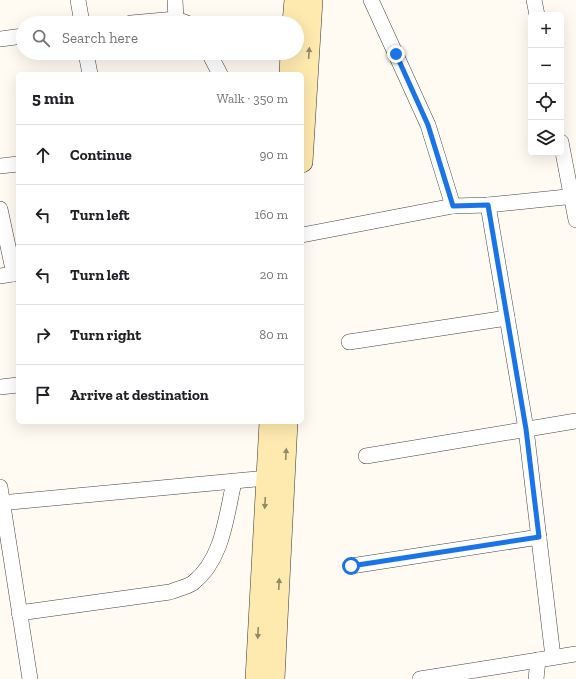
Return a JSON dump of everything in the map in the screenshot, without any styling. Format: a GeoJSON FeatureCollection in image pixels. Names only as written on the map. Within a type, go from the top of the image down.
{"type":"FeatureCollection","features":[{"type":"Feature","properties":{"kind":"street"},"geometry":{"type":"LineString","coordinates":[[78,0],[81,16]]}},
{"type":"Feature","properties":{"kind":"street"},"geometry":{"type":"LineString","coordinates":[[175,0],[180,16]]}},
{"type":"Feature","properties":{"kind":"street"},"geometry":{"type":"LineString","coordinates":[[294,16],[295,0]]}},
{"type":"Feature","properties":{"kind":"street"},"geometry":{"type":"LineString","coordinates":[[304,130],[312,0]]}},
{"type":"Feature","properties":{"kind":"street"},"geometry":{"type":"LineString","coordinates":[[371,0],[428,125],[453,206]]}},
{"type":"Feature","properties":{"kind":"street"},"geometry":{"type":"LineString","coordinates":[[534,0],[536,12]]}},
{"type":"Feature","properties":{"kind":"street"},"geometry":{"type":"LineString","coordinates":[[0,39],[16,37]]}},
{"type":"Feature","properties":{"kind":"street"},"geometry":{"type":"LineString","coordinates":[[87,60],[90,72]]}},
{"type":"Feature","properties":{"kind":"street"},"geometry":{"type":"LineString","coordinates":[[213,60],[219,72]]}},
{"type":"Feature","properties":{"kind":"street"},"geometry":{"type":"LineString","coordinates":[[290,72],[291,60]]}},
{"type":"Feature","properties":{"kind":"street"},"geometry":{"type":"LineString","coordinates":[[564,155],[574,197],[576,220]]}},
{"type":"Feature","properties":{"kind":"street"},"geometry":{"type":"LineString","coordinates":[[0,166],[16,164]]}},
{"type":"Feature","properties":{"kind":"street"},"geometry":{"type":"LineString","coordinates":[[304,234],[453,206],[488,205],[574,197]]}},
{"type":"Feature","properties":{"kind":"street"},"geometry":{"type":"LineString","coordinates":[[488,205],[526,429],[553,657]]}},
{"type":"Feature","properties":{"kind":"street"},"geometry":{"type":"LineString","coordinates":[[0,209],[11,274]]}},
{"type":"Feature","properties":{"kind":"street"},"geometry":{"type":"LineString","coordinates":[[349,342],[507,318]]}},
{"type":"Feature","properties":{"kind":"street"},"geometry":{"type":"LineString","coordinates":[[0,387],[16,385]]}},
{"type":"Feature","properties":{"kind":"street"},"geometry":{"type":"LineString","coordinates":[[366,456],[576,421]]}},
{"type":"Feature","properties":{"kind":"street"},"geometry":{"type":"LineString","coordinates":[[256,679],[270,424]]}},
{"type":"Feature","properties":{"kind":"street"},"geometry":{"type":"LineString","coordinates":[[274,679],[287,424]]}},
{"type":"Feature","properties":{"kind":"street"},"geometry":{"type":"LineString","coordinates":[[1,503],[266,478]]}},
{"type":"Feature","properties":{"kind":"street"},"geometry":{"type":"LineString","coordinates":[[19,613],[170,592],[192,584],[211,565],[222,536],[234,482]]}},
{"type":"Feature","properties":{"kind":"street"},"geometry":{"type":"LineString","coordinates":[[0,487],[1,503],[30,679]]}},
{"type":"Feature","properties":{"kind":"street"},"geometry":{"type":"LineString","coordinates":[[351,566],[539,537]]}},
{"type":"Feature","properties":{"kind":"street"},"geometry":{"type":"LineString","coordinates":[[420,679],[576,654]]}},
{"type":"Feature","properties":{"kind":"street"},"geometry":{"type":"LineString","coordinates":[[536,679],[538,660]]}},
{"type":"Feature","properties":{"kind":"route"},"geometry":{"type":"LineString","coordinates":[[351,566],[539,537],[526,429],[488,205],[453,206],[428,125],[396,54]]}}]}
